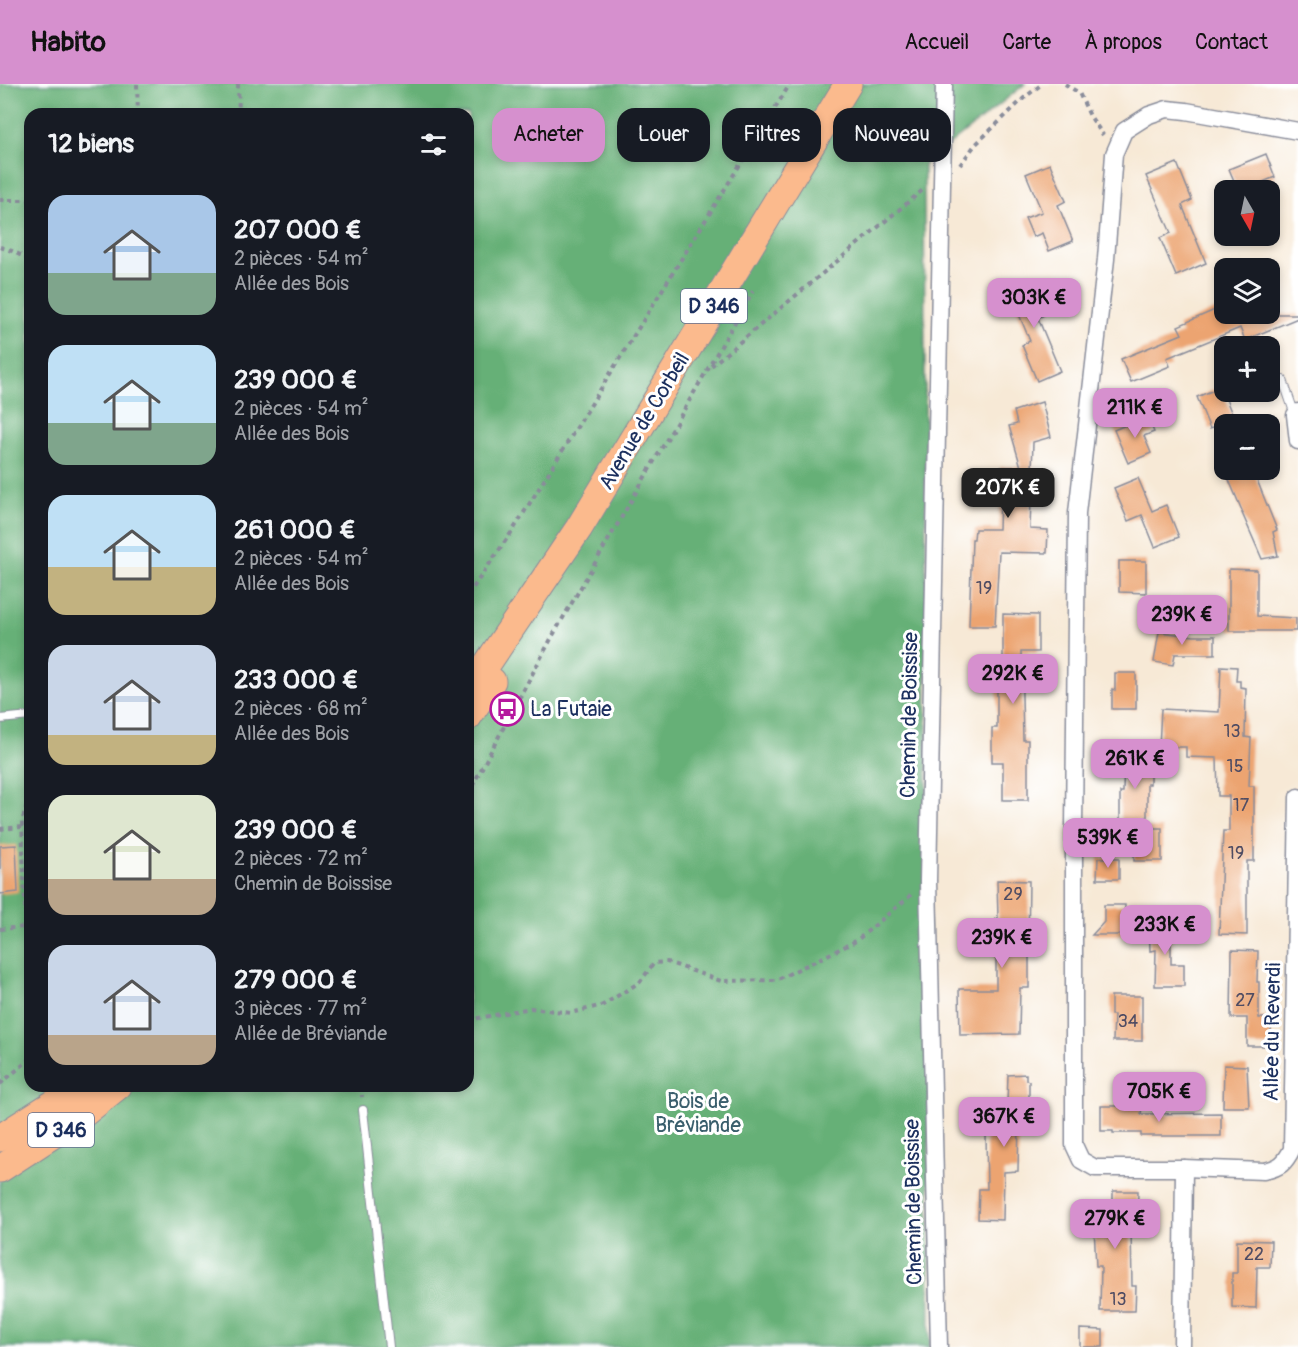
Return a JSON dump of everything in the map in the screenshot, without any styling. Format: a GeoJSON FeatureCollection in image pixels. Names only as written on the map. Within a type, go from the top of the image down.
{"type":"FeatureCollection","features":[{"type":"Feature","properties":{"kind":"main road","name":"Avenue de Corbeil"},"geometry":{"type":"LineString","coordinates":[[474,683],[579,528],[848,84]]}},
{"type":"Feature","properties":{"kind":"main road","name":"D 346"},"geometry":{"type":"LineString","coordinates":[[474,708],[499,670],[579,528]]}},
{"type":"Feature","properties":{"kind":"main road","name":"D 346"},"geometry":{"type":"LineString","coordinates":[[0,1118],[46,1092]]}},
{"type":"Feature","properties":{"kind":"main road"},"geometry":{"type":"LineString","coordinates":[[0,1138],[72,1092]]}},
{"type":"Feature","properties":{"kind":"main road","name":"D 346"},"geometry":{"type":"LineString","coordinates":[[0,1169],[77,1119],[111,1092]]}},
{"type":"Feature","properties":{"kind":"street","name":"Chemin de Boissise"},"geometry":{"type":"LineString","coordinates":[[939,1347],[928,881],[944,84]]}},
{"type":"Feature","properties":{"kind":"street"},"geometry":{"type":"LineString","coordinates":[[1114,154],[1124,131],[1149,115],[1167,110],[1186,111],[1298,131]]}},
{"type":"Feature","properties":{"kind":"street","name":"Allée du Reverdi"},"geometry":{"type":"LineString","coordinates":[[1114,154],[1106,259],[1077,513],[1074,1145],[1081,1160],[1095,1168],[1264,1171],[1286,1162],[1292,1149],[1298,797]]}},
{"type":"Feature","properties":{"kind":"street"},"geometry":{"type":"LineString","coordinates":[[1296,413],[1298,441]]}},
{"type":"Feature","properties":{"kind":"street"},"geometry":{"type":"LineString","coordinates":[[1182,1347],[1184,1168]]}},
{"type":"Feature","properties":{"kind":"lane"},"geometry":{"type":"LineString","coordinates":[[1283,380],[1296,413]]}},
{"type":"Feature","properties":{"kind":"lane"},"geometry":{"type":"LineString","coordinates":[[0,719],[24,717]]}},
{"type":"Feature","properties":{"kind":"lane"},"geometry":{"type":"LineString","coordinates":[[363,1110],[389,1347]]}},
{"type":"Feature","properties":{"kind":"path"},"geometry":{"type":"LineString","coordinates":[[137,84],[138,108]]}},
{"type":"Feature","properties":{"kind":"path"},"geometry":{"type":"LineString","coordinates":[[238,84],[239,108]]}},
{"type":"Feature","properties":{"kind":"path"},"geometry":{"type":"LineString","coordinates":[[474,586],[515,527],[790,84]]}},
{"type":"Feature","properties":{"kind":"path"},"geometry":{"type":"LineString","coordinates":[[707,369],[943,173],[962,165],[975,146],[1024,98],[1042,84]]}},
{"type":"Feature","properties":{"kind":"path"},"geometry":{"type":"LineString","coordinates":[[1065,84],[1079,93],[1090,116],[1114,154]]}},
{"type":"Feature","properties":{"kind":"path"},"geometry":{"type":"LineString","coordinates":[[0,200],[24,200]]}},
{"type":"Feature","properties":{"kind":"path"},"geometry":{"type":"LineString","coordinates":[[0,247],[24,257]]}},
{"type":"Feature","properties":{"kind":"path"},"geometry":{"type":"LineString","coordinates":[[474,783],[552,637],[755,288]]}},
{"type":"Feature","properties":{"kind":"path"},"geometry":{"type":"LineString","coordinates":[[24,815],[22,822],[24,866]]}},
{"type":"Feature","properties":{"kind":"path"},"geometry":{"type":"LineString","coordinates":[[0,829],[22,827]]}},
{"type":"Feature","properties":{"kind":"path"},"geometry":{"type":"LineString","coordinates":[[474,1019],[531,1008],[572,1013],[603,1005],[640,982],[654,963],[667,962],[721,981],[776,980],[856,941],[928,881]]}},
{"type":"Feature","properties":{"kind":"path"},"geometry":{"type":"LineString","coordinates":[[0,929],[24,927]]}},
{"type":"Feature","properties":{"kind":"path"},"geometry":{"type":"LineString","coordinates":[[0,1084],[24,1064]]}},
{"type":"Feature","properties":{"kind":"green space","name":"Bois de Bréviande"},"geometry":{"type":"Polygon","coordinates":[[[0,84],[1025,84],[951,143],[951,108],[833,108],[833,162],[928,162],[924,165],[930,1347],[0,1347],[0,84]]]}},
{"type":"Feature","properties":{"kind":"building"},"geometry":{"type":"Polygon","coordinates":[[[1266,154],[1275,177],[1268,180],[1234,180],[1229,169],[1266,154]]]}},
{"type":"Feature","properties":{"kind":"building"},"geometry":{"type":"Polygon","coordinates":[[[1177,163],[1192,200],[1182,205],[1206,263],[1176,276],[1160,238],[1171,233],[1146,176],[1177,163]]]}},
{"type":"Feature","properties":{"kind":"building"},"geometry":{"type":"Polygon","coordinates":[[[1050,164],[1066,201],[1058,205],[1073,241],[1049,251],[1042,233],[1033,237],[1025,218],[1042,212],[1026,174],[1050,164]]]}},
{"type":"Feature","properties":{"kind":"building"},"geometry":{"type":"Polygon","coordinates":[[[1032,278],[1046,314],[1038,318],[1060,371],[1037,381],[1022,345],[1030,341],[1008,288],[1032,278]]]}},
{"type":"Feature","properties":{"kind":"building"},"geometry":{"type":"Polygon","coordinates":[[[1214,310],[1214,324],[1280,324],[1280,314],[1298,314],[1298,318],[1255,336],[1243,336],[1240,328],[1221,336],[1214,336],[1214,339],[1167,358],[1170,366],[1131,382],[1121,359],[1182,334],[1178,326],[1214,310]]]}},
{"type":"Feature","properties":{"kind":"building"},"geometry":{"type":"Polygon","coordinates":[[[1214,390],[1214,402],[1227,402],[1232,414],[1214,414],[1214,427],[1210,429],[1197,397],[1214,390]]]}},
{"type":"Feature","properties":{"kind":"building"},"geometry":{"type":"Polygon","coordinates":[[[1042,402],[1051,437],[1033,442],[1030,529],[1048,530],[1047,553],[999,552],[995,626],[969,626],[972,539],[974,539],[975,529],[999,529],[1001,467],[1021,467],[1009,426],[1017,424],[1014,411],[1042,402]]]}},
{"type":"Feature","properties":{"kind":"building"},"geometry":{"type":"Polygon","coordinates":[[[1147,416],[1154,432],[1144,436],[1151,453],[1128,463],[1114,430],[1147,416]]]}},
{"type":"Feature","properties":{"kind":"building"},"geometry":{"type":"Polygon","coordinates":[[[1138,478],[1152,511],[1166,505],[1179,537],[1155,547],[1142,515],[1128,521],[1114,488],[1138,478]]]}},
{"type":"Feature","properties":{"kind":"building"},"geometry":{"type":"Polygon","coordinates":[[[1229,480],[1257,480],[1277,530],[1273,532],[1278,556],[1262,559],[1229,480]]]}},
{"type":"Feature","properties":{"kind":"building"},"geometry":{"type":"Polygon","coordinates":[[[1119,561],[1146,561],[1146,593],[1119,592],[1119,561]]]}},
{"type":"Feature","properties":{"kind":"building"},"geometry":{"type":"Polygon","coordinates":[[[1229,569],[1257,570],[1257,616],[1296,618],[1296,631],[1229,631],[1229,569]]]}},
{"type":"Feature","properties":{"kind":"building"},"geometry":{"type":"Polygon","coordinates":[[[1003,614],[1038,615],[1038,652],[1021,652],[1023,740],[1028,740],[1028,800],[1003,800],[1003,762],[992,762],[992,728],[997,728],[997,686],[990,687],[990,670],[1003,670],[1003,614]]]}},
{"type":"Feature","properties":{"kind":"building"},"geometry":{"type":"Polygon","coordinates":[[[1159,632],[1215,636],[1215,654],[1175,654],[1173,665],[1154,662],[1159,632]]]}},
{"type":"Feature","properties":{"kind":"building"},"geometry":{"type":"Polygon","coordinates":[[[1221,666],[1237,667],[1236,681],[1240,681],[1240,687],[1246,688],[1245,737],[1251,738],[1249,786],[1254,786],[1254,861],[1247,861],[1247,935],[1219,934],[1223,831],[1229,831],[1229,796],[1218,796],[1217,758],[1186,757],[1186,747],[1159,747],[1161,709],[1219,712],[1221,666]]]}},
{"type":"Feature","properties":{"kind":"building"},"geometry":{"type":"Polygon","coordinates":[[[1115,673],[1136,673],[1136,709],[1112,709],[1115,673]]]}},
{"type":"Feature","properties":{"kind":"building"},"geometry":{"type":"Polygon","coordinates":[[[1124,759],[1150,759],[1150,784],[1147,784],[1147,822],[1120,821],[1120,792],[1123,792],[1124,759]]]}},
{"type":"Feature","properties":{"kind":"building"},"geometry":{"type":"Polygon","coordinates":[[[1134,828],[1162,828],[1162,861],[1134,861],[1134,828]]]}},
{"type":"Feature","properties":{"kind":"building"},"geometry":{"type":"Polygon","coordinates":[[[16,845],[18,892],[0,894],[0,846],[16,845]]]}},
{"type":"Feature","properties":{"kind":"building"},"geometry":{"type":"Polygon","coordinates":[[[1098,858],[1119,858],[1119,879],[1097,879],[1098,858]]]}},
{"type":"Feature","properties":{"kind":"building"},"geometry":{"type":"Polygon","coordinates":[[[997,880],[1029,881],[1029,988],[1020,988],[1019,1034],[960,1035],[959,989],[996,989],[997,880]]]}},
{"type":"Feature","properties":{"kind":"building"},"geometry":{"type":"Polygon","coordinates":[[[1104,905],[1125,905],[1124,935],[1092,935],[1104,922],[1104,905]]]}},
{"type":"Feature","properties":{"kind":"building"},"geometry":{"type":"Polygon","coordinates":[[[1171,921],[1171,964],[1184,964],[1184,986],[1155,986],[1156,950],[1150,951],[1149,922],[1171,921]]]}},
{"type":"Feature","properties":{"kind":"building"},"geometry":{"type":"Polygon","coordinates":[[[1232,950],[1258,951],[1259,1018],[1271,1018],[1271,1046],[1247,1046],[1247,1018],[1231,1018],[1232,950]]]}},
{"type":"Feature","properties":{"kind":"building"},"geometry":{"type":"Polygon","coordinates":[[[1111,996],[1142,996],[1142,1041],[1113,1041],[1114,1015],[1111,1015],[1111,996]]]}},
{"type":"Feature","properties":{"kind":"building"},"geometry":{"type":"Polygon","coordinates":[[[1224,1065],[1247,1066],[1249,1107],[1223,1107],[1224,1065]]]}},
{"type":"Feature","properties":{"kind":"building"},"geometry":{"type":"Polygon","coordinates":[[[1026,1074],[1026,1080],[1029,1081],[1029,1118],[1019,1118],[1018,1171],[1004,1172],[1003,1220],[978,1219],[979,1189],[987,1189],[986,1135],[1002,1134],[1002,1102],[1007,1103],[1008,1075],[1026,1074]]]}},
{"type":"Feature","properties":{"kind":"building"},"geometry":{"type":"Polygon","coordinates":[[[1101,1106],[1142,1106],[1141,1114],[1221,1113],[1221,1136],[1141,1136],[1141,1133],[1101,1131],[1101,1106]]]}},
{"type":"Feature","properties":{"kind":"building"},"geometry":{"type":"Polygon","coordinates":[[[1113,1191],[1138,1191],[1137,1227],[1131,1227],[1132,1286],[1136,1286],[1135,1311],[1100,1311],[1101,1266],[1096,1266],[1094,1227],[1083,1227],[1082,1207],[1113,1209],[1113,1191]]]}},
{"type":"Feature","properties":{"kind":"building"},"geometry":{"type":"Polygon","coordinates":[[[1237,1240],[1271,1241],[1270,1267],[1257,1267],[1256,1308],[1232,1307],[1232,1273],[1237,1273],[1237,1240]]]}},
{"type":"Feature","properties":{"kind":"building"},"geometry":{"type":"Polygon","coordinates":[[[1080,1329],[1103,1330],[1103,1347],[1080,1347],[1080,1329]]]}},
{"type":"Feature","properties":{"kind":"place","name":"La Futaie"},"geometry":{"type":"Point","coordinates":[507,709]}}]}
